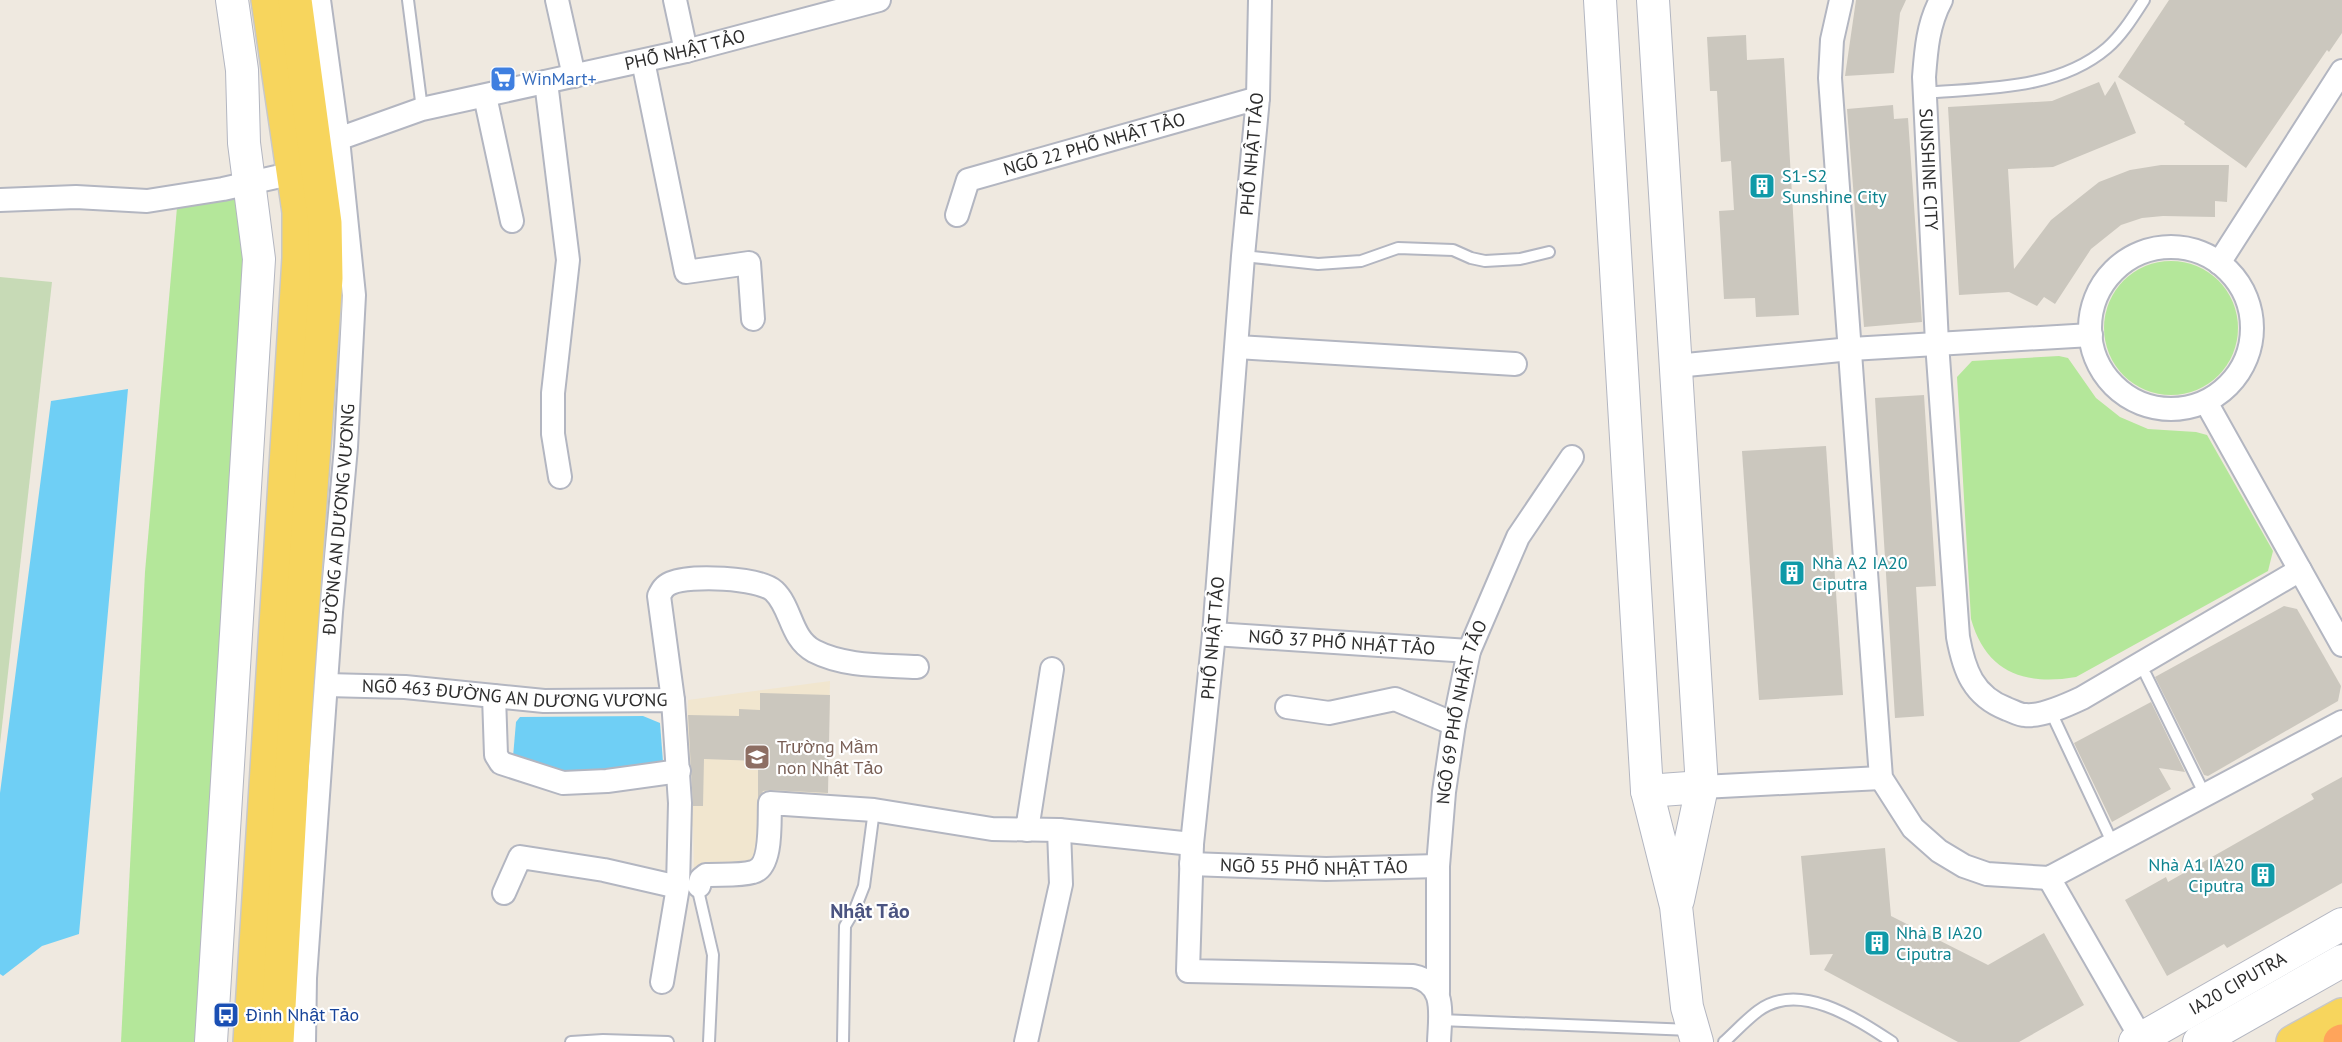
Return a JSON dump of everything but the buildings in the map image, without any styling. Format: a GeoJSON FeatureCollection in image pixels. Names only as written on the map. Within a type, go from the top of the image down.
{"type":"FeatureCollection","features":[{"type":"Feature","properties":{"kind":"main road"},"geometry":{"type":"LineString","coordinates":[[250,1042],[299,258],[294,173],[268,0]]}},
{"type":"Feature","properties":{"kind":"main road","name":"ĐƯỜNG AN DƯƠNG VƯƠNG"},"geometry":{"type":"LineString","coordinates":[[276,1042],[298,673],[326,278],[327,141],[296,0]]}},
{"type":"Feature","properties":{"kind":"main road"},"geometry":{"type":"LineString","coordinates":[[2293,1042],[2342,1015]]}},
{"type":"Feature","properties":{"kind":"street"},"geometry":{"type":"LineString","coordinates":[[211,1042],[259,259],[244,143],[242,70],[232,0]]}},
{"type":"Feature","properties":{"kind":"street","name":"ĐƯỜNG AN DƯƠNG VƯƠNG"},"geometry":{"type":"LineString","coordinates":[[304,1042],[305,978],[346,447],[354,295],[327,141],[319,0]]}},
{"type":"Feature","properties":{"kind":"street"},"geometry":{"type":"LineString","coordinates":[[557,0],[574,76]]}},
{"type":"Feature","properties":{"kind":"street"},"geometry":{"type":"LineString","coordinates":[[675,0],[686,51]]}},
{"type":"Feature","properties":{"kind":"street","name":"PHỐ NHẬT TẢO"},"geometry":{"type":"LineString","coordinates":[[327,141],[422,109],[686,51],[833,5],[879,0]]}},
{"type":"Feature","properties":{"kind":"street","name":"PHỐ NHẬT TẢO"},"geometry":{"type":"LineString","coordinates":[[1260,0],[1258,98],[1214,634],[1192,854],[1188,971],[1413,976],[1431,983],[1438,992]]}},
{"type":"Feature","properties":{"kind":"street"},"geometry":{"type":"LineString","coordinates":[[1600,0],[1647,791],[1676,906],[1687,1007],[1695,1036]]}},
{"type":"Feature","properties":{"kind":"street"},"geometry":{"type":"LineString","coordinates":[[1653,0],[1702,788],[1676,906]]}},
{"type":"Feature","properties":{"kind":"street"},"geometry":{"type":"LineString","coordinates":[[1841,0],[1832,40],[1830,78],[1881,778],[1913,828],[1939,851],[1987,874],[2049,879],[2342,722]]}},
{"type":"Feature","properties":{"kind":"street","name":"SUNSHINE CITY"},"geometry":{"type":"LineString","coordinates":[[1941,0],[1936,9],[1926,44],[1924,93],[1937,343],[1958,637],[1964,666],[1978,690],[1995,704],[2025,715],[2050,710],[2082,698],[2300,570]]}},
{"type":"Feature","properties":{"kind":"street"},"geometry":{"type":"LineString","coordinates":[[643,61],[686,272],[749,263],[753,318]]}},
{"type":"Feature","properties":{"kind":"street"},"geometry":{"type":"LineString","coordinates":[[2219,263],[2342,70]]}},
{"type":"Feature","properties":{"kind":"street"},"geometry":{"type":"LineString","coordinates":[[546,82],[568,260],[553,393],[553,434],[560,477]]}},
{"type":"Feature","properties":{"kind":"street"},"geometry":{"type":"LineString","coordinates":[[485,96],[512,221]]}},
{"type":"Feature","properties":{"kind":"street","name":"NGÕ 22 PHỐ NHẬT TẢO"},"geometry":{"type":"LineString","coordinates":[[957,215],[968,180],[1258,98]]}},
{"type":"Feature","properties":{"kind":"street"},"geometry":{"type":"LineString","coordinates":[[0,200],[76,197],[147,201],[249,184],[294,173]]}},
{"type":"Feature","properties":{"kind":"street"},"geometry":{"type":"LineString","coordinates":[[2161,247],[2189,248],[2219,263],[2236,278],[2249,302],[2253,330],[2248,357],[2234,381],[2213,399],[2189,409],[2163,410],[2138,403],[2116,388],[2100,368],[2091,343],[2091,317],[2098,292],[2114,270],[2135,255],[2161,247]]}},
{"type":"Feature","properties":{"kind":"street"},"geometry":{"type":"LineString","coordinates":[[1676,366],[1851,349],[2091,335]]}},
{"type":"Feature","properties":{"kind":"street"},"geometry":{"type":"LineString","coordinates":[[1237,347],[1515,364]]}},
{"type":"Feature","properties":{"kind":"street"},"geometry":{"type":"LineString","coordinates":[[2206,402],[2342,645]]}},
{"type":"Feature","properties":{"kind":"street","name":"NGÕ 69 PHỐ NHẬT TẢO"},"geometry":{"type":"LineString","coordinates":[[1438,992],[1438,866],[1444,792],[1469,651],[1518,537],[1572,457]]}},
{"type":"Feature","properties":{"kind":"street"},"geometry":{"type":"LineString","coordinates":[[673,700],[659,596],[663,588],[673,582],[725,579],[755,582],[772,590],[782,602],[800,639],[812,650],[842,661],[869,665],[917,667]]}},
{"type":"Feature","properties":{"kind":"street","name":"NGÕ 37 PHỐ NHẬT TẢO"},"geometry":{"type":"LineString","coordinates":[[1214,634],[1469,651]]}},
{"type":"Feature","properties":{"kind":"street"},"geometry":{"type":"LineString","coordinates":[[1027,830],[1052,669]]}},
{"type":"Feature","properties":{"kind":"street","name":"NGÕ 463 ĐƯỜNG AN DƯƠNG VƯƠNG"},"geometry":{"type":"LineString","coordinates":[[326,685],[405,687],[544,700],[673,700],[688,887],[662,982]]}},
{"type":"Feature","properties":{"kind":"street"},"geometry":{"type":"LineString","coordinates":[[494,696],[496,755],[501,763],[563,783],[607,781],[679,771]]}},
{"type":"Feature","properties":{"kind":"street"},"geometry":{"type":"LineString","coordinates":[[1287,707],[1329,713],[1395,699],[1455,724]]}},
{"type":"Feature","properties":{"kind":"street"},"geometry":{"type":"LineString","coordinates":[[1647,791],[1881,778]]}},
{"type":"Feature","properties":{"kind":"street","name":"NGÕ 55 PHỐ NHẬT TẢO"},"geometry":{"type":"LineString","coordinates":[[688,887],[706,875],[753,872],[762,868],[766,860],[770,803],[874,810],[992,829],[1059,830],[1192,854],[1326,869],[1438,866]]}},
{"type":"Feature","properties":{"kind":"street"},"geometry":{"type":"LineString","coordinates":[[1026,1042],[1061,884],[1059,830]]}},
{"type":"Feature","properties":{"kind":"street"},"geometry":{"type":"LineString","coordinates":[[504,893],[520,857],[604,870],[688,887]]}},
{"type":"Feature","properties":{"kind":"street"},"geometry":{"type":"LineString","coordinates":[[2049,879],[2138,1040]]}},
{"type":"Feature","properties":{"kind":"street","name":"IA20 CIPUTRA"},"geometry":{"type":"LineString","coordinates":[[2138,1040],[2342,924]]}},
{"type":"Feature","properties":{"kind":"street","name":"IA20 CIPUTRA"},"geometry":{"type":"LineString","coordinates":[[2199,1042],[2342,961]]}},
{"type":"Feature","properties":{"kind":"street"},"geometry":{"type":"LineString","coordinates":[[1438,992],[1439,1042]]}},
{"type":"Feature","properties":{"kind":"lane"},"geometry":{"type":"LineString","coordinates":[[408,0],[422,109]]}},
{"type":"Feature","properties":{"kind":"lane"},"geometry":{"type":"LineString","coordinates":[[1924,93],[2018,84],[2058,76],[2106,49],[2130,22],[2144,0]]}},
{"type":"Feature","properties":{"kind":"lane"},"geometry":{"type":"LineString","coordinates":[[1244,256],[1318,264],[1361,261],[1398,248],[1453,250],[1485,261],[1520,259],[1550,252]]}},
{"type":"Feature","properties":{"kind":"lane"},"geometry":{"type":"LineString","coordinates":[[2146,675],[2205,795]]}},
{"type":"Feature","properties":{"kind":"lane"},"geometry":{"type":"LineString","coordinates":[[2050,710],[2113,844]]}},
{"type":"Feature","properties":{"kind":"lane"},"geometry":{"type":"LineString","coordinates":[[843,1042],[845,926],[864,886],[874,810]]}},
{"type":"Feature","properties":{"kind":"lane"},"geometry":{"type":"LineString","coordinates":[[688,887],[713,956],[709,1042]]}},
{"type":"Feature","properties":{"kind":"lane"},"geometry":{"type":"LineString","coordinates":[[1724,1042],[1759,1009],[1788,999],[1830,1006],[1892,1042]]}},
{"type":"Feature","properties":{"kind":"lane"},"geometry":{"type":"LineString","coordinates":[[1439,1020],[1695,1036]]}},
{"type":"Feature","properties":{"kind":"lane"},"geometry":{"type":"LineString","coordinates":[[571,1042],[603,1040],[668,1042]]}},
{"type":"Feature","properties":{"kind":"shaded area","name":"Trường Mầm non Nhật Tảo"},"geometry":{"type":"Polygon","coordinates":[[[830,681],[827,802],[764,800],[757,864],[694,872],[693,827],[685,820],[688,700],[830,681]]]}},
{"type":"Feature","properties":{"kind":"green space"},"geometry":{"type":"Polygon","coordinates":[[[249,184],[211,1042],[121,1042],[145,572],[178,196],[249,184]]]}},
{"type":"Feature","properties":{"kind":"green space"},"geometry":{"type":"Polygon","coordinates":[[[2171,261],[2197,266],[2218,281],[2233,302],[2238,328],[2233,354],[2218,375],[2197,390],[2171,395],[2145,390],[2124,375],[2109,354],[2104,328],[2109,302],[2124,281],[2145,266],[2171,261]]]}},
{"type":"Feature","properties":{"kind":"green space"},"geometry":{"type":"Polygon","coordinates":[[[0,277],[52,282],[0,744],[0,277]]]}},
{"type":"Feature","properties":{"kind":"green space"},"geometry":{"type":"Polygon","coordinates":[[[2059,356],[2068,358],[2096,398],[2120,417],[2148,429],[2196,432],[2207,435],[2273,551],[2268,571],[2076,677],[2040,679],[2024,677],[1997,663],[1986,652],[1971,619],[1957,377],[1972,361],[2059,356]]]}},
{"type":"Feature","properties":{"kind":"water"},"geometry":{"type":"Polygon","coordinates":[[[128,389],[79,934],[42,946],[3,976],[0,974],[0,793],[51,401],[128,389]]]}},
{"type":"Feature","properties":{"kind":"water"},"geometry":{"type":"Polygon","coordinates":[[[643,716],[660,723],[663,762],[659,769],[569,776],[513,757],[516,722],[520,717],[643,716]]]}},
{"type":"Feature","properties":{"kind":"place","name":"WinMart+"},"geometry":{"type":"Point","coordinates":[503,79]}},
{"type":"Feature","properties":{"kind":"place","name":"S1-S2 Sunshine City"},"geometry":{"type":"Point","coordinates":[1762,186]}},
{"type":"Feature","properties":{"kind":"place","name":"Nhà A2 IA20 Ciputra"},"geometry":{"type":"Point","coordinates":[1792,573]}},
{"type":"Feature","properties":{"kind":"place","name":"Trường Mầm non Nhật Tảo"},"geometry":{"type":"Point","coordinates":[757,757]}},
{"type":"Feature","properties":{"kind":"place","name":"Nhà A1 IA20 Ciputra"},"geometry":{"type":"Point","coordinates":[2263,875]}},
{"type":"Feature","properties":{"kind":"place","name":"Nhà B IA20 Ciputra"},"geometry":{"type":"Point","coordinates":[1877,943]}},
{"type":"Feature","properties":{"kind":"place","name":"Đình Nhật Tảo"},"geometry":{"type":"Point","coordinates":[226,1015]}},
{"type":"Feature","properties":{"kind":"district","name":"Nhật Tảo"},"geometry":{"type":"Point","coordinates":[870,911]}}]}
